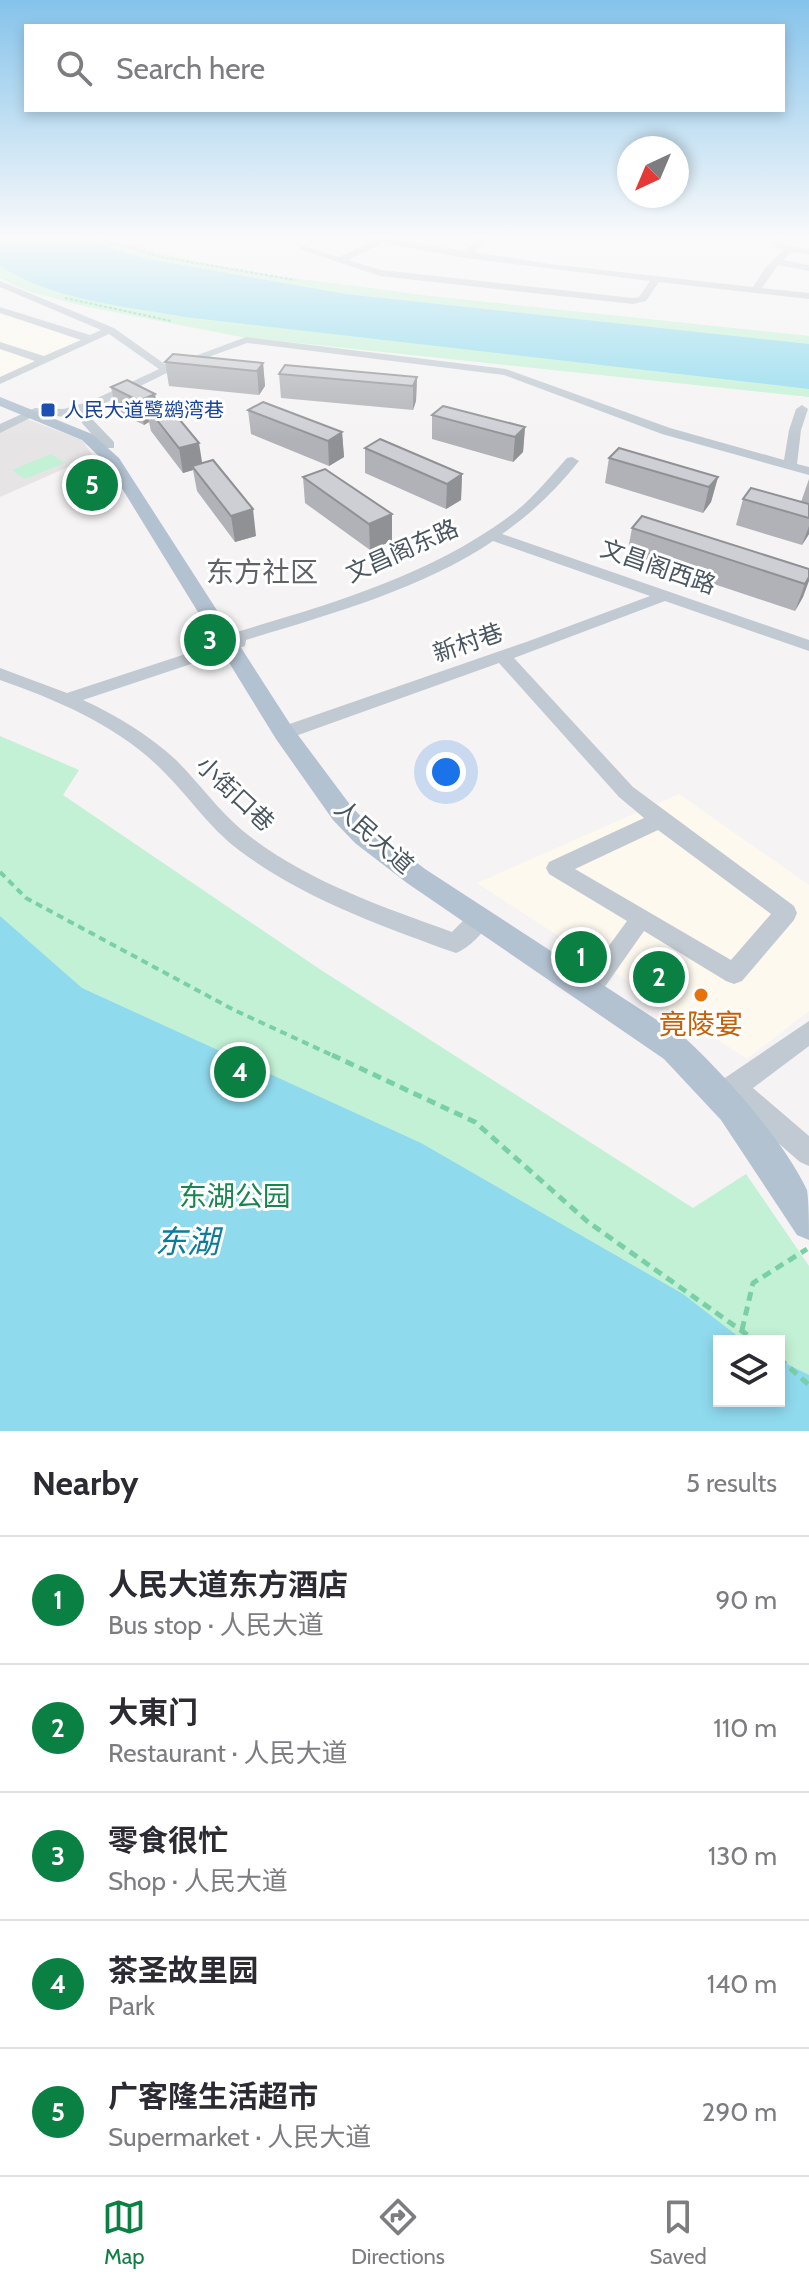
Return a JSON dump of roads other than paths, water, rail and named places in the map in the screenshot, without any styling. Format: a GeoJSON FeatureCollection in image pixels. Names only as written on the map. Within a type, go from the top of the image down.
{"type":"FeatureCollection","features":[{"type":"Feature","properties":{"kind":"main road","name":"人民大道"},"geometry":{"type":"LineString","coordinates":[[0,399],[77,426],[109,445],[289,730],[322,788],[364,836],[480,919],[592,986]]}},
{"type":"Feature","properties":{"kind":"main road","name":"人民大道"},"geometry":{"type":"LineString","coordinates":[[36,412],[87,437],[113,461],[232,641]]}},
{"type":"Feature","properties":{"kind":"main road","name":"人民大道"},"geometry":{"type":"LineString","coordinates":[[289,730],[352,807],[398,851],[592,986],[728,1091],[809,1197]]}},
{"type":"Feature","properties":{"kind":"main road","name":"人民大道"},"geometry":{"type":"LineString","coordinates":[[728,1091],[809,1223]]}},
{"type":"Feature","properties":{"kind":"street"},"geometry":{"type":"LineString","coordinates":[[52,306],[110,330],[167,370]]}},
{"type":"Feature","properties":{"kind":"street"},"geometry":{"type":"LineString","coordinates":[[0,310],[90,339]]}},
{"type":"Feature","properties":{"kind":"street"},"geometry":{"type":"LineString","coordinates":[[0,381],[110,330]]}},
{"type":"Feature","properties":{"kind":"street"},"geometry":{"type":"LineString","coordinates":[[0,429],[36,412],[65,413],[90,404],[246,340],[506,372],[666,431],[809,471]]}},
{"type":"Feature","properties":{"kind":"street"},"geometry":{"type":"LineString","coordinates":[[0,345],[44,360]]}},
{"type":"Feature","properties":{"kind":"street"},"geometry":{"type":"LineString","coordinates":[[90,404],[83,416],[109,445]]}},
{"type":"Feature","properties":{"kind":"street"},"geometry":{"type":"LineString","coordinates":[[790,466],[795,430],[802,409]]}},
{"type":"Feature","properties":{"kind":"street","name":"文昌阁东路"},"geometry":{"type":"LineString","coordinates":[[65,700],[366,595],[422,572],[491,535],[541,496],[572,461]]}},
{"type":"Feature","properties":{"kind":"street","name":"文昌阁西路"},"geometry":{"type":"LineString","coordinates":[[491,535],[809,646]]}},
{"type":"Feature","properties":{"kind":"street","name":"新村巷"},"geometry":{"type":"LineString","coordinates":[[289,730],[503,657],[666,595]]}},
{"type":"Feature","properties":{"kind":"street"},"geometry":{"type":"LineString","coordinates":[[503,657],[626,792],[786,913],[734,974],[556,868],[660,820]]}},
{"type":"Feature","properties":{"kind":"street","name":"小街口巷"},"geometry":{"type":"LineString","coordinates":[[0,674],[105,719],[159,755],[245,844],[301,879],[378,915],[456,943],[480,919]]}},
{"type":"Feature","properties":{"kind":"street"},"geometry":{"type":"LineString","coordinates":[[592,986],[641,918]]}},
{"type":"Feature","properties":{"kind":"street"},"geometry":{"type":"LineString","coordinates":[[809,1032],[728,1091],[809,1153]]}},
{"type":"Feature","properties":{"kind":"water"},"geometry":{"type":"Polygon","coordinates":[[[119,306],[454,306],[809,344],[809,389],[185,317],[119,306]]]}},
{"type":"Feature","properties":{"kind":"water","name":"东湖"},"geometry":{"type":"Polygon","coordinates":[[[0,916],[82,988],[421,1143],[683,1294],[736,1335],[713,1335],[713,1407],[785,1407],[785,1363],[809,1375],[809,1431],[0,1431],[0,916]]]}},
{"type":"Feature","properties":{"kind":"place","name":"人民大道鹭鹚湾巷"},"geometry":{"type":"Point","coordinates":[48,410]}},
{"type":"Feature","properties":{"kind":"place","name":"广客隆生活超市"},"geometry":{"type":"Point","coordinates":[92,485]}},
{"type":"Feature","properties":{"kind":"place","name":"零食很忙"},"geometry":{"type":"Point","coordinates":[210,640]}},
{"type":"Feature","properties":{"kind":"place","name":"人民大道东方酒店"},"geometry":{"type":"Point","coordinates":[581,957]}},
{"type":"Feature","properties":{"kind":"place","name":"大東门"},"geometry":{"type":"Point","coordinates":[659,977]}},
{"type":"Feature","properties":{"kind":"place","name":"竟陵宴"},"geometry":{"type":"Point","coordinates":[701,995]}},
{"type":"Feature","properties":{"kind":"place","name":"茶圣故里园"},"geometry":{"type":"Point","coordinates":[240,1072]}},
{"type":"Feature","properties":{"kind":"district","name":"东方社区"},"geometry":{"type":"Point","coordinates":[262,572]}},
{"type":"Feature","properties":{"kind":"park label","name":"东湖公园"},"geometry":{"type":"Point","coordinates":[235,1196]}}]}
